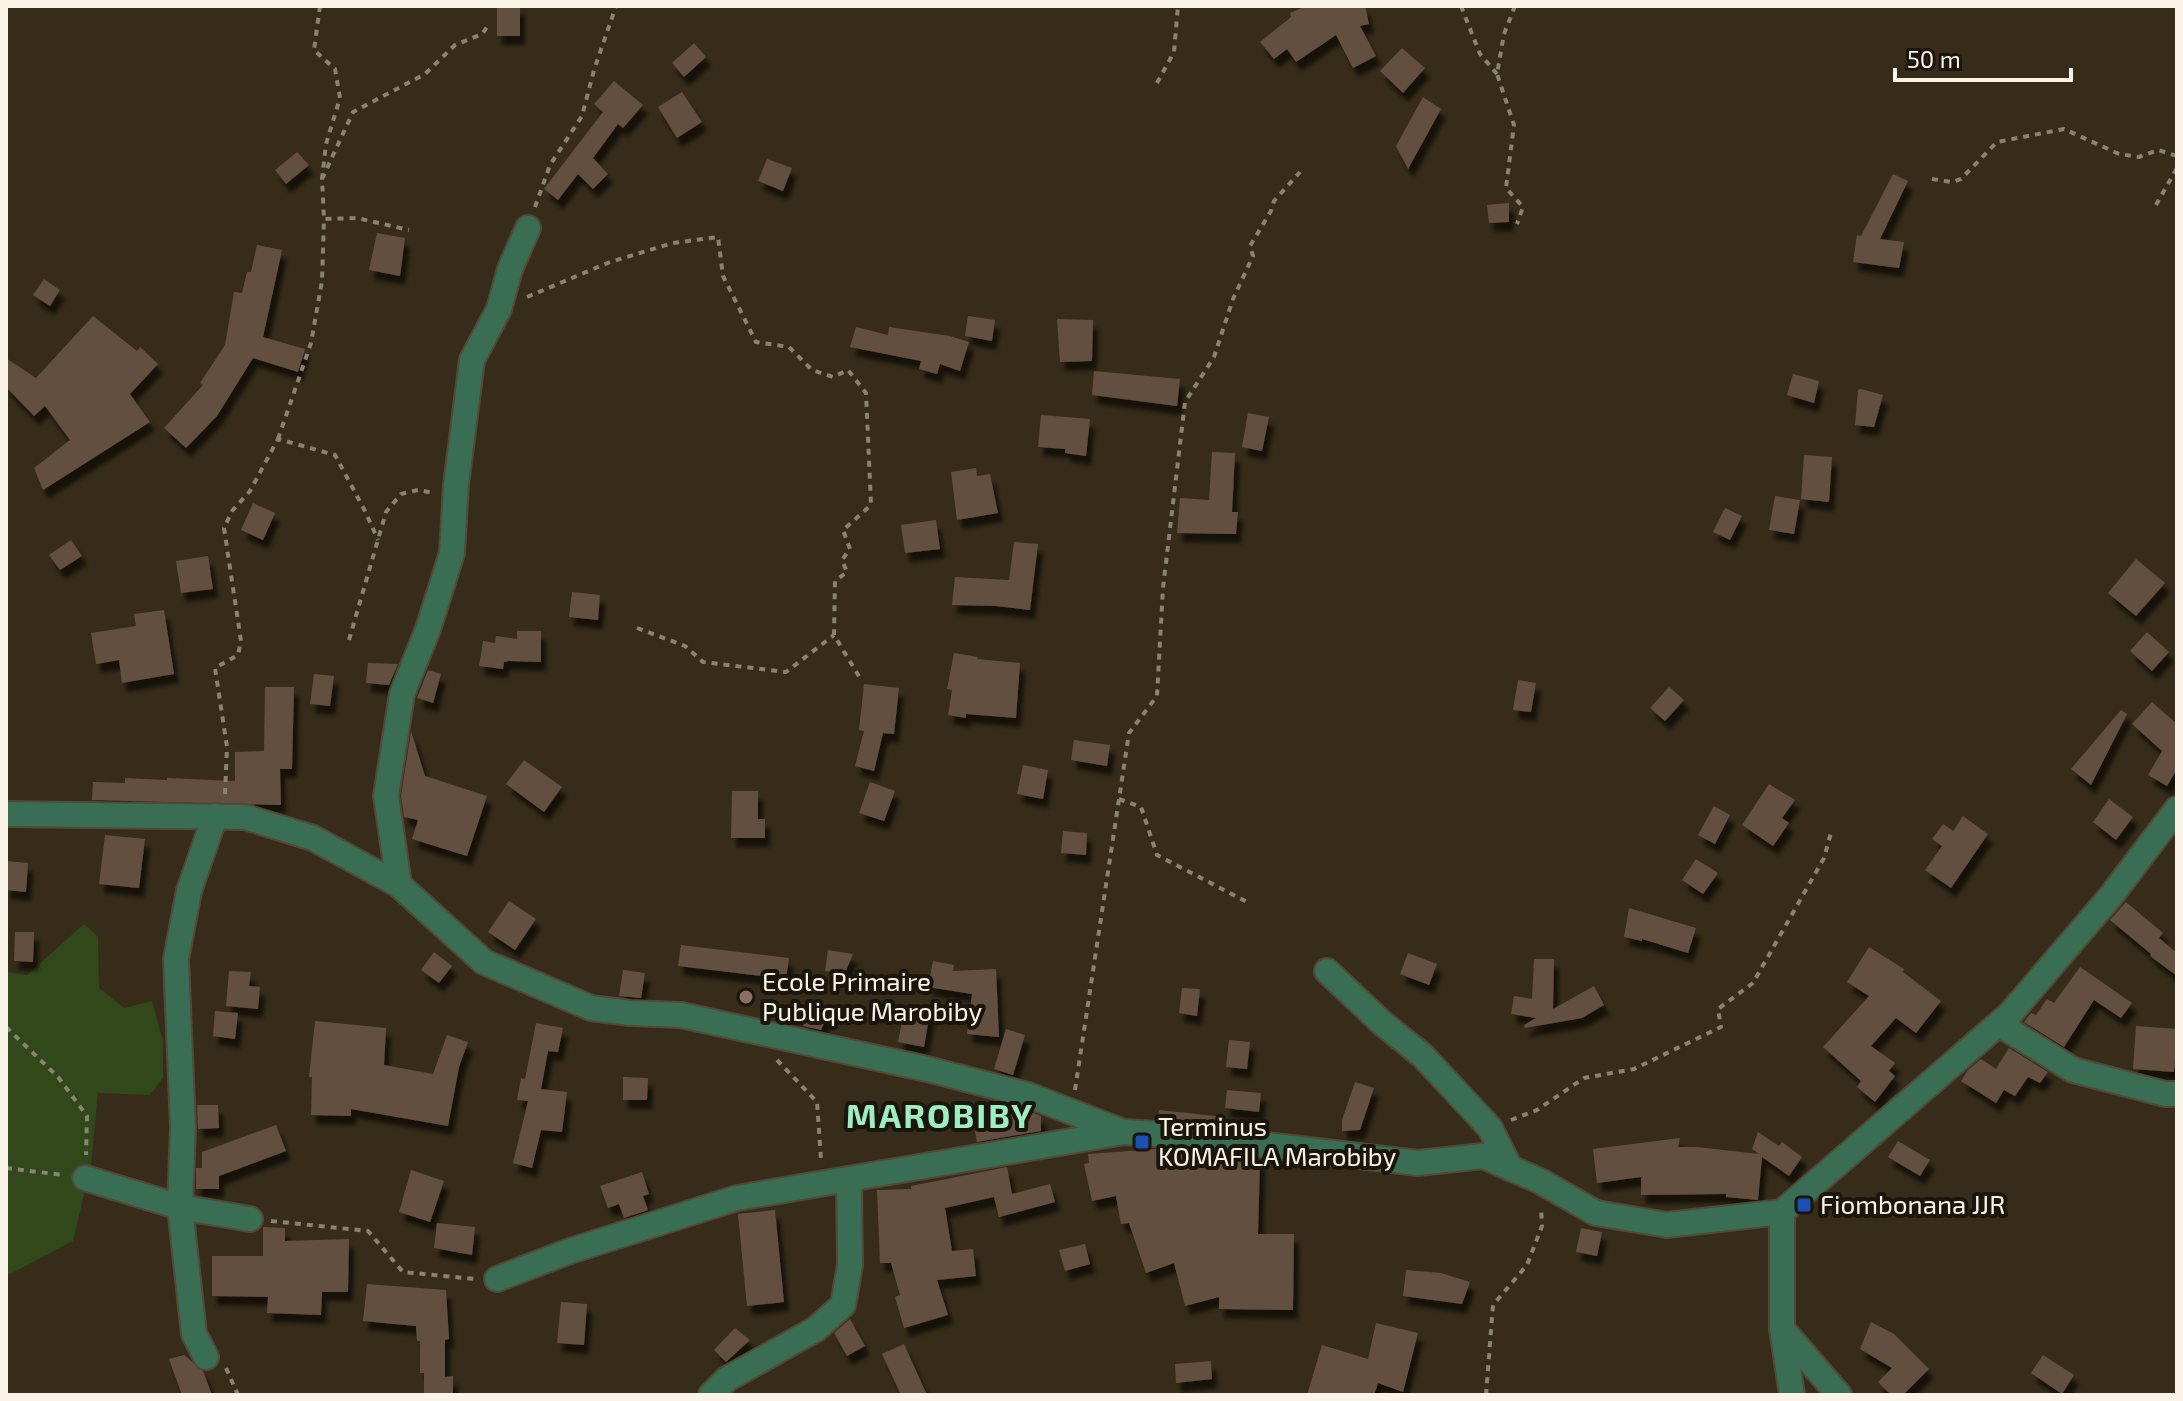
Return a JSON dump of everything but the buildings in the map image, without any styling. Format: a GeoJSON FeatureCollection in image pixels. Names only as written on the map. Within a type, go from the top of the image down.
{"type":"FeatureCollection","features":[{"type":"Feature","properties":{"kind":"street"},"geometry":{"type":"LineString","coordinates":[[399,885],[386,796],[402,694],[428,629],[452,553],[472,360],[499,309],[510,269],[528,228]]}},
{"type":"Feature","properties":{"kind":"street"},"geometry":{"type":"LineString","coordinates":[[497,1279],[570,1251],[737,1198],[1124,1132],[1191,1136],[1418,1163],[1483,1156],[1540,1181],[1596,1213],[1667,1225],[1782,1212],[1999,1024],[2111,896],[2177,809]]}},
{"type":"Feature","properties":{"kind":"street"},"geometry":{"type":"LineString","coordinates":[[6,814],[245,817],[313,838],[399,885],[484,962],[591,1008],[681,1015],[927,1069],[1028,1095],[1124,1132]]}},
{"type":"Feature","properties":{"kind":"street"},"geometry":{"type":"LineString","coordinates":[[216,1362],[194,1334],[180,1207],[183,1127],[176,959],[189,891],[220,816]]}},
{"type":"Feature","properties":{"kind":"street"},"geometry":{"type":"LineString","coordinates":[[1327,971],[1423,1056],[1490,1128],[1510,1168]]}},
{"type":"Feature","properties":{"kind":"street"},"geometry":{"type":"LineString","coordinates":[[1999,1024],[2073,1070],[2165,1094],[2177,1094]]}},
{"type":"Feature","properties":{"kind":"street"},"geometry":{"type":"LineString","coordinates":[[85,1178],[180,1207],[250,1219]]}},
{"type":"Feature","properties":{"kind":"street"},"geometry":{"type":"LineString","coordinates":[[711,1395],[727,1379],[816,1329],[843,1305],[850,1265],[849,1179]]}},
{"type":"Feature","properties":{"kind":"street"},"geometry":{"type":"LineString","coordinates":[[1782,1212],[1782,1329],[1792,1395]]}},
{"type":"Feature","properties":{"kind":"street"},"geometry":{"type":"LineString","coordinates":[[1782,1329],[1839,1395]]}},
{"type":"Feature","properties":{"kind":"path"},"geometry":{"type":"LineString","coordinates":[[220,816],[227,747],[215,668],[238,655],[241,641],[224,528],[232,511],[250,491],[278,439],[311,343],[322,281],[322,179],[326,144],[340,98],[335,69],[314,50],[320,6]]}},
{"type":"Feature","properties":{"kind":"path"},"geometry":{"type":"LineString","coordinates":[[528,228],[550,165],[582,116],[616,6]]}},
{"type":"Feature","properties":{"kind":"path"},"geometry":{"type":"LineString","coordinates":[[1157,83],[1174,52],[1178,6]]}},
{"type":"Feature","properties":{"kind":"path"},"geometry":{"type":"LineString","coordinates":[[1461,6],[1480,54],[1497,74],[1514,125],[1506,188],[1523,207],[1517,224]]}},
{"type":"Feature","properties":{"kind":"path"},"geometry":{"type":"LineString","coordinates":[[1497,74],[1504,34],[1515,6]]}},
{"type":"Feature","properties":{"kind":"path"},"geometry":{"type":"LineString","coordinates":[[322,179],[353,112],[425,74],[455,45],[482,34],[490,23]]}},
{"type":"Feature","properties":{"kind":"path"},"geometry":{"type":"LineString","coordinates":[[1932,179],[1952,182],[1961,179],[1997,142],[2064,129],[2119,154],[2139,157],[2158,150],[2177,156]]}},
{"type":"Feature","properties":{"kind":"path"},"geometry":{"type":"LineString","coordinates":[[2156,205],[2177,168]]}},
{"type":"Feature","properties":{"kind":"path"},"geometry":{"type":"LineString","coordinates":[[1071,1112],[1129,733],[1157,696],[1163,588],[1185,402],[1214,357],[1233,299],[1253,256],[1250,246],[1274,201],[1300,172]]}},
{"type":"Feature","properties":{"kind":"path"},"geometry":{"type":"LineString","coordinates":[[324,219],[357,218],[409,230]]}},
{"type":"Feature","properties":{"kind":"path"},"geometry":{"type":"LineString","coordinates":[[499,309],[610,262],[673,243],[718,237],[723,276],[756,342],[789,347],[812,370],[833,377],[848,370],[866,393],[871,505],[843,530],[850,549],[842,560],[847,572],[835,581],[834,635],[860,678]]}},
{"type":"Feature","properties":{"kind":"path"},"geometry":{"type":"LineString","coordinates":[[278,439],[335,455],[378,540]]}},
{"type":"Feature","properties":{"kind":"path"},"geometry":{"type":"LineString","coordinates":[[349,640],[386,512],[401,494],[418,490],[456,498]]}},
{"type":"Feature","properties":{"kind":"path"},"geometry":{"type":"LineString","coordinates":[[637,628],[685,646],[703,662],[786,672],[834,635]]}},
{"type":"Feature","properties":{"kind":"path"},"geometry":{"type":"LineString","coordinates":[[1119,799],[1141,807],[1157,855],[1247,902]]}},
{"type":"Feature","properties":{"kind":"path"},"geometry":{"type":"LineString","coordinates":[[1490,1128],[1537,1110],[1584,1078],[1634,1069],[1721,1027],[1718,1009],[1753,983],[1824,858],[1832,829]]}},
{"type":"Feature","properties":{"kind":"path"},"geometry":{"type":"LineString","coordinates":[[6,1027],[58,1077],[87,1116],[85,1178],[6,1168]]}},
{"type":"Feature","properties":{"kind":"path"},"geometry":{"type":"LineString","coordinates":[[756,1032],[784,1069],[817,1102],[823,1183]]}},
{"type":"Feature","properties":{"kind":"path"},"geometry":{"type":"LineString","coordinates":[[1486,1395],[1493,1305],[1527,1265],[1542,1226],[1540,1181]]}},
{"type":"Feature","properties":{"kind":"path"},"geometry":{"type":"LineString","coordinates":[[250,1219],[368,1231],[403,1272],[497,1279]]}},
{"type":"Feature","properties":{"kind":"path"},"geometry":{"type":"LineString","coordinates":[[216,1362],[238,1395]]}},
{"type":"Feature","properties":{"kind":"green space"},"geometry":{"type":"Polygon","coordinates":[[[84,924],[98,937],[99,988],[124,1008],[152,1001],[163,1041],[163,1078],[150,1095],[98,1093],[91,1165],[73,1241],[6,1274],[6,972],[27,975],[84,924]]]}},
{"type":"Feature","properties":{"kind":"place","name":"Ecole Primaire Publique Marobiby"},"geometry":{"type":"Point","coordinates":[746,997]}},
{"type":"Feature","properties":{"kind":"place","name":"Terminus KOMAFILA Marobiby"},"geometry":{"type":"Point","coordinates":[1142,1142]}},
{"type":"Feature","properties":{"kind":"place","name":"Fiombonana JJR"},"geometry":{"type":"Point","coordinates":[1804,1205]}},
{"type":"Feature","properties":{"kind":"district","name":"MAROBIBY"},"geometry":{"type":"Point","coordinates":[940,1116]}}]}
